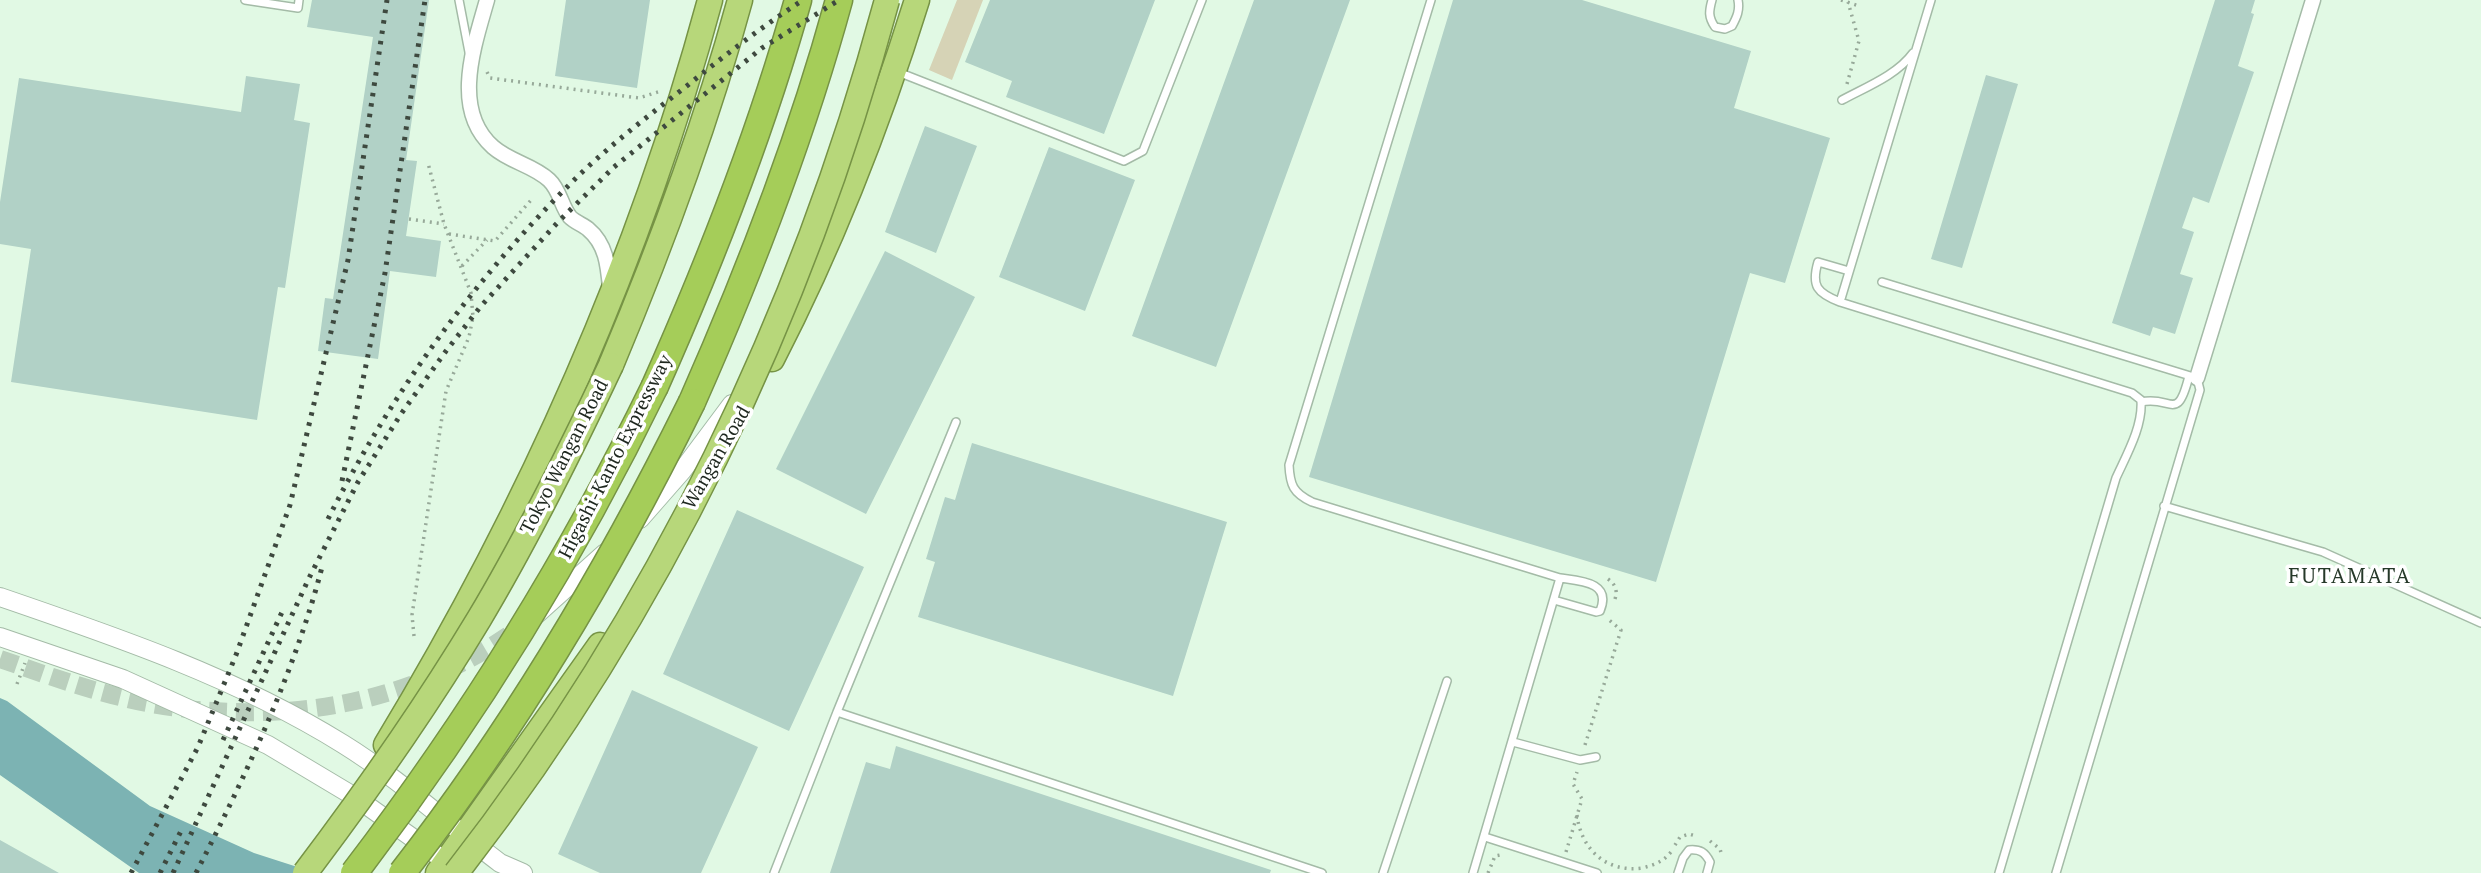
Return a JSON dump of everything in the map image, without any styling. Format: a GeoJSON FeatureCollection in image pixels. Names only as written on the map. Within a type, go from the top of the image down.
{"type":"FeatureCollection","features":[{"type":"Feature","properties":{"kind":"highway"},"geometry":{"type":"LineString","coordinates":[[306,873],[355,797],[444,645],[512,519],[559,420],[610,300],[665,150],[710,0]]}},
{"type":"Feature","properties":{"kind":"highway","name":"Tokyo Wangan Road"},"geometry":{"type":"LineString","coordinates":[[306,873],[372,784],[430,696],[485,608],[548,495],[606,376],[642,292],[711,100],[740,0]]}},
{"type":"Feature","properties":{"kind":"highway","name":"Higashi-Kanto Expressway"},"geometry":{"type":"LineString","coordinates":[[354,873],[410,799],[491,680],[555,576],[624,450],[672,348],[724,224],[767,103],[798,0]]}},
{"type":"Feature","properties":{"kind":"highway"},"geometry":{"type":"LineString","coordinates":[[402,873],[490,752],[551,660],[660,467],[722,335],[761,240],[799,134],[839,0]]}},
{"type":"Feature","properties":{"kind":"highway"},"geometry":{"type":"LineString","coordinates":[[451,870],[535,767],[592,681],[646,591],[703,485],[770,341],[804,256],[852,125],[887,0]]}},
{"type":"Feature","properties":{"kind":"highway","name":"Wangan Road"},"geometry":{"type":"LineString","coordinates":[[451,870],[465,836],[560,704],[663,549],[748,406],[800,302],[848,191],[894,71],[917,0]]}},
{"type":"Feature","properties":{"kind":"street"},"geometry":{"type":"LineString","coordinates":[[487,0],[471,59],[469,94],[480,132],[499,152],[542,173],[552,182],[570,217],[597,238],[607,260],[610,300]]}},
{"type":"Feature","properties":{"kind":"street"},"geometry":{"type":"LineString","coordinates":[[2193,377],[2313,0]]}},
{"type":"Feature","properties":{"kind":"street"},"geometry":{"type":"LineString","coordinates":[[509,635],[558,597],[650,509],[682,471],[766,356],[800,302]]}},
{"type":"Feature","properties":{"kind":"street"},"geometry":{"type":"LineString","coordinates":[[0,597],[130,643],[215,678],[326,734],[373,765],[500,863],[523,873]]}},
{"type":"Feature","properties":{"kind":"street"},"geometry":{"type":"LineString","coordinates":[[0,637],[78,662],[170,699],[268,745],[355,797],[451,870]]}},
{"type":"Feature","properties":{"kind":"lane"},"geometry":{"type":"LineString","coordinates":[[245,0],[298,8],[299,0]]}},
{"type":"Feature","properties":{"kind":"lane"},"geometry":{"type":"LineString","coordinates":[[459,0],[471,59]]}},
{"type":"Feature","properties":{"kind":"lane"},"geometry":{"type":"LineString","coordinates":[[894,71],[1124,161],[1143,151],[1202,0]]}},
{"type":"Feature","properties":{"kind":"lane"},"geometry":{"type":"LineString","coordinates":[[1431,0],[1289,465],[1290,486],[1299,496],[1312,502],[1560,578],[1575,580],[1600,588],[1604,595],[1600,611],[1596,612],[1554,600]]}},
{"type":"Feature","properties":{"kind":"lane"},"geometry":{"type":"LineString","coordinates":[[1712,0],[1708,12],[1710,20],[1715,27],[1725,29],[1732,26],[1737,16],[1740,7],[1738,0]]}},
{"type":"Feature","properties":{"kind":"lane"},"geometry":{"type":"LineString","coordinates":[[1840,302],[1931,0]]}},
{"type":"Feature","properties":{"kind":"lane"},"geometry":{"type":"LineString","coordinates":[[1842,100],[1907,62],[1918,47]]}},
{"type":"Feature","properties":{"kind":"lane"},"geometry":{"type":"LineString","coordinates":[[1849,271],[1818,262],[1813,278],[1815,286],[1840,302],[2132,393],[2141,402],[2142,411],[2116,478],[1999,873]]}},
{"type":"Feature","properties":{"kind":"lane"},"geometry":{"type":"LineString","coordinates":[[1882,282],[2193,377],[2200,390],[2056,873]]}},
{"type":"Feature","properties":{"kind":"lane"},"geometry":{"type":"LineString","coordinates":[[2141,402],[2154,400],[2177,405],[2193,377]]}},
{"type":"Feature","properties":{"kind":"lane"},"geometry":{"type":"LineString","coordinates":[[774,873],[956,422]]}},
{"type":"Feature","properties":{"kind":"lane"},"geometry":{"type":"LineString","coordinates":[[2164,506],[2323,552],[2481,623]]}},
{"type":"Feature","properties":{"kind":"lane"},"geometry":{"type":"LineString","coordinates":[[1474,873],[1560,578]]}},
{"type":"Feature","properties":{"kind":"lane"},"geometry":{"type":"LineString","coordinates":[[1383,873],[1447,681]]}},
{"type":"Feature","properties":{"kind":"lane"},"geometry":{"type":"LineString","coordinates":[[837,712],[1322,873]]}},
{"type":"Feature","properties":{"kind":"lane"},"geometry":{"type":"LineString","coordinates":[[1513,742],[1580,760],[1596,757]]}},
{"type":"Feature","properties":{"kind":"lane"},"geometry":{"type":"LineString","coordinates":[[1485,838],[1598,873]]}},
{"type":"Feature","properties":{"kind":"lane"},"geometry":{"type":"LineString","coordinates":[[1678,873],[1689,849],[1698,849],[1705,854],[1710,862],[1707,873]]}},
{"type":"Feature","properties":{"kind":"path"},"geometry":{"type":"LineString","coordinates":[[1840,0],[1859,6]]}},
{"type":"Feature","properties":{"kind":"path"},"geometry":{"type":"LineString","coordinates":[[1847,84],[1859,41],[1848,2]]}},
{"type":"Feature","properties":{"kind":"path"},"geometry":{"type":"LineString","coordinates":[[486,72],[491,78],[639,98],[663,90]]}},
{"type":"Feature","properties":{"kind":"path"},"geometry":{"type":"LineString","coordinates":[[414,636],[412,615],[446,391],[469,337],[473,317],[471,293],[444,223],[428,163]]}},
{"type":"Feature","properties":{"kind":"path"},"geometry":{"type":"LineString","coordinates":[[449,234],[495,241],[532,199]]}},
{"type":"Feature","properties":{"kind":"path"},"geometry":{"type":"LineString","coordinates":[[409,219],[444,223]]}},
{"type":"Feature","properties":{"kind":"path"},"geometry":{"type":"LineString","coordinates":[[462,266],[487,240]]}},
{"type":"Feature","properties":{"kind":"path"},"geometry":{"type":"LineString","coordinates":[[1585,745],[1621,631],[1609,620],[1617,593],[1615,586],[1600,577]]}},
{"type":"Feature","properties":{"kind":"path"},"geometry":{"type":"LineString","coordinates":[[1565,853],[1582,799],[1573,784],[1577,772]]}},
{"type":"Feature","properties":{"kind":"path"},"geometry":{"type":"LineString","coordinates":[[1577,815],[1584,841],[1592,853],[1604,863],[1624,870],[1640,869],[1664,860],[1679,837],[1689,834],[1715,844],[1722,857]]}},
{"type":"Feature","properties":{"kind":"shaded area"},"geometry":{"type":"Polygon","coordinates":[[[957,0],[983,0],[952,80],[929,70],[957,0]]]}},
{"type":"Feature","properties":{"kind":"water"},"geometry":{"type":"Polygon","coordinates":[[[0,698],[150,806],[254,853],[316,873],[139,873],[0,775],[0,698]]]}},
{"type":"Feature","properties":{"kind":"building"},"geometry":{"type":"Polygon","coordinates":[[[312,0],[429,0],[406,160],[417,161],[406,236],[441,241],[436,277],[390,271],[378,359],[318,351],[325,298],[333,299],[373,37],[307,27],[312,0]]]}},
{"type":"Feature","properties":{"kind":"building"},"geometry":{"type":"Polygon","coordinates":[[[566,0],[650,0],[637,88],[555,76],[566,0]]]}},
{"type":"Feature","properties":{"kind":"building"},"geometry":{"type":"Polygon","coordinates":[[[990,0],[1155,0],[1104,134],[1006,97],[1012,81],[965,62],[990,0]]]}},
{"type":"Feature","properties":{"kind":"building"},"geometry":{"type":"Polygon","coordinates":[[[1254,0],[1350,0],[1216,367],[1132,336],[1254,0]]]}},
{"type":"Feature","properties":{"kind":"building"},"geometry":{"type":"Polygon","coordinates":[[[1453,0],[1582,0],[1751,51],[1734,108],[1830,138],[1785,283],[1750,273],[1656,582],[1309,477],[1453,0]]]}},
{"type":"Feature","properties":{"kind":"building"},"geometry":{"type":"Polygon","coordinates":[[[2215,0],[2255,0],[2251,13],[2254,14],[2238,66],[2254,72],[2209,203],[2193,197],[2182,228],[2194,232],[2180,274],[2193,278],[2175,334],[2153,327],[2150,336],[2112,323],[2215,0]]]}},
{"type":"Feature","properties":{"kind":"building"},"geometry":{"type":"Polygon","coordinates":[[[1986,75],[2018,84],[1962,268],[1931,259],[1986,75]]]}},
{"type":"Feature","properties":{"kind":"building"},"geometry":{"type":"Polygon","coordinates":[[[246,76],[300,84],[294,120],[310,123],[285,288],[278,287],[257,420],[11,382],[31,249],[0,244],[0,202],[19,78],[241,112],[246,76]]]}},
{"type":"Feature","properties":{"kind":"building"},"geometry":{"type":"Polygon","coordinates":[[[925,126],[977,146],[936,253],[885,232],[925,126]]]}},
{"type":"Feature","properties":{"kind":"building"},"geometry":{"type":"Polygon","coordinates":[[[1049,147],[1135,180],[1085,311],[999,277],[1049,147]]]}},
{"type":"Feature","properties":{"kind":"building"},"geometry":{"type":"Polygon","coordinates":[[[885,251],[975,297],[866,514],[776,469],[885,251]]]}},
{"type":"Feature","properties":{"kind":"building"},"geometry":{"type":"Polygon","coordinates":[[[972,443],[1227,522],[1173,696],[918,617],[935,562],[926,559],[945,497],[955,500],[972,443]]]}},
{"type":"Feature","properties":{"kind":"building"},"geometry":{"type":"Polygon","coordinates":[[[737,510],[864,567],[789,731],[663,674],[737,510]]]}},
{"type":"Feature","properties":{"kind":"building"},"geometry":{"type":"Polygon","coordinates":[[[632,690],[758,747],[701,873],[600,873],[558,854],[632,690]]]}},
{"type":"Feature","properties":{"kind":"building"},"geometry":{"type":"Polygon","coordinates":[[[896,746],[1271,870],[1270,873],[830,873],[866,762],[890,769],[896,746]]]}},
{"type":"Feature","properties":{"kind":"building"},"geometry":{"type":"Polygon","coordinates":[[[0,840],[59,873],[0,873],[0,840]]]}},
{"type":"Feature","properties":{"kind":"tunnel"},"geometry":{"type":"LineString","coordinates":[[0,659],[88,688],[156,705],[223,712],[267,712],[352,702],[392,691],[432,677],[509,635]]}},
{"type":"Feature","properties":{"kind":"railway"},"geometry":{"type":"LineString","coordinates":[[131,873],[198,747],[236,655],[290,505],[348,260],[387,0]]}},
{"type":"Feature","properties":{"kind":"railway"},"geometry":{"type":"LineString","coordinates":[[342,481],[385,273],[425,0]]}},
{"type":"Feature","properties":{"kind":"railway"},"geometry":{"type":"LineString","coordinates":[[328,519],[406,385],[467,300],[534,221],[627,133],[730,52],[803,0]]}},
{"type":"Feature","properties":{"kind":"railway"},"geometry":{"type":"LineString","coordinates":[[173,873],[309,578],[358,482],[401,414],[446,351],[481,306],[559,221],[614,167],[762,48],[839,0]]}},
{"type":"Feature","properties":{"kind":"railway"},"geometry":{"type":"LineString","coordinates":[[196,873],[268,721],[299,642],[323,563]]}},
{"type":"Feature","properties":{"kind":"railway"},"geometry":{"type":"LineString","coordinates":[[223,740],[283,610]]}},
{"type":"Feature","properties":{"kind":"railway"},"geometry":{"type":"LineString","coordinates":[[160,873],[182,829]]}},
{"type":"Feature","properties":{"kind":"district","name":"FUTAMATA"},"geometry":{"type":"Point","coordinates":[2350,577]}}]}
